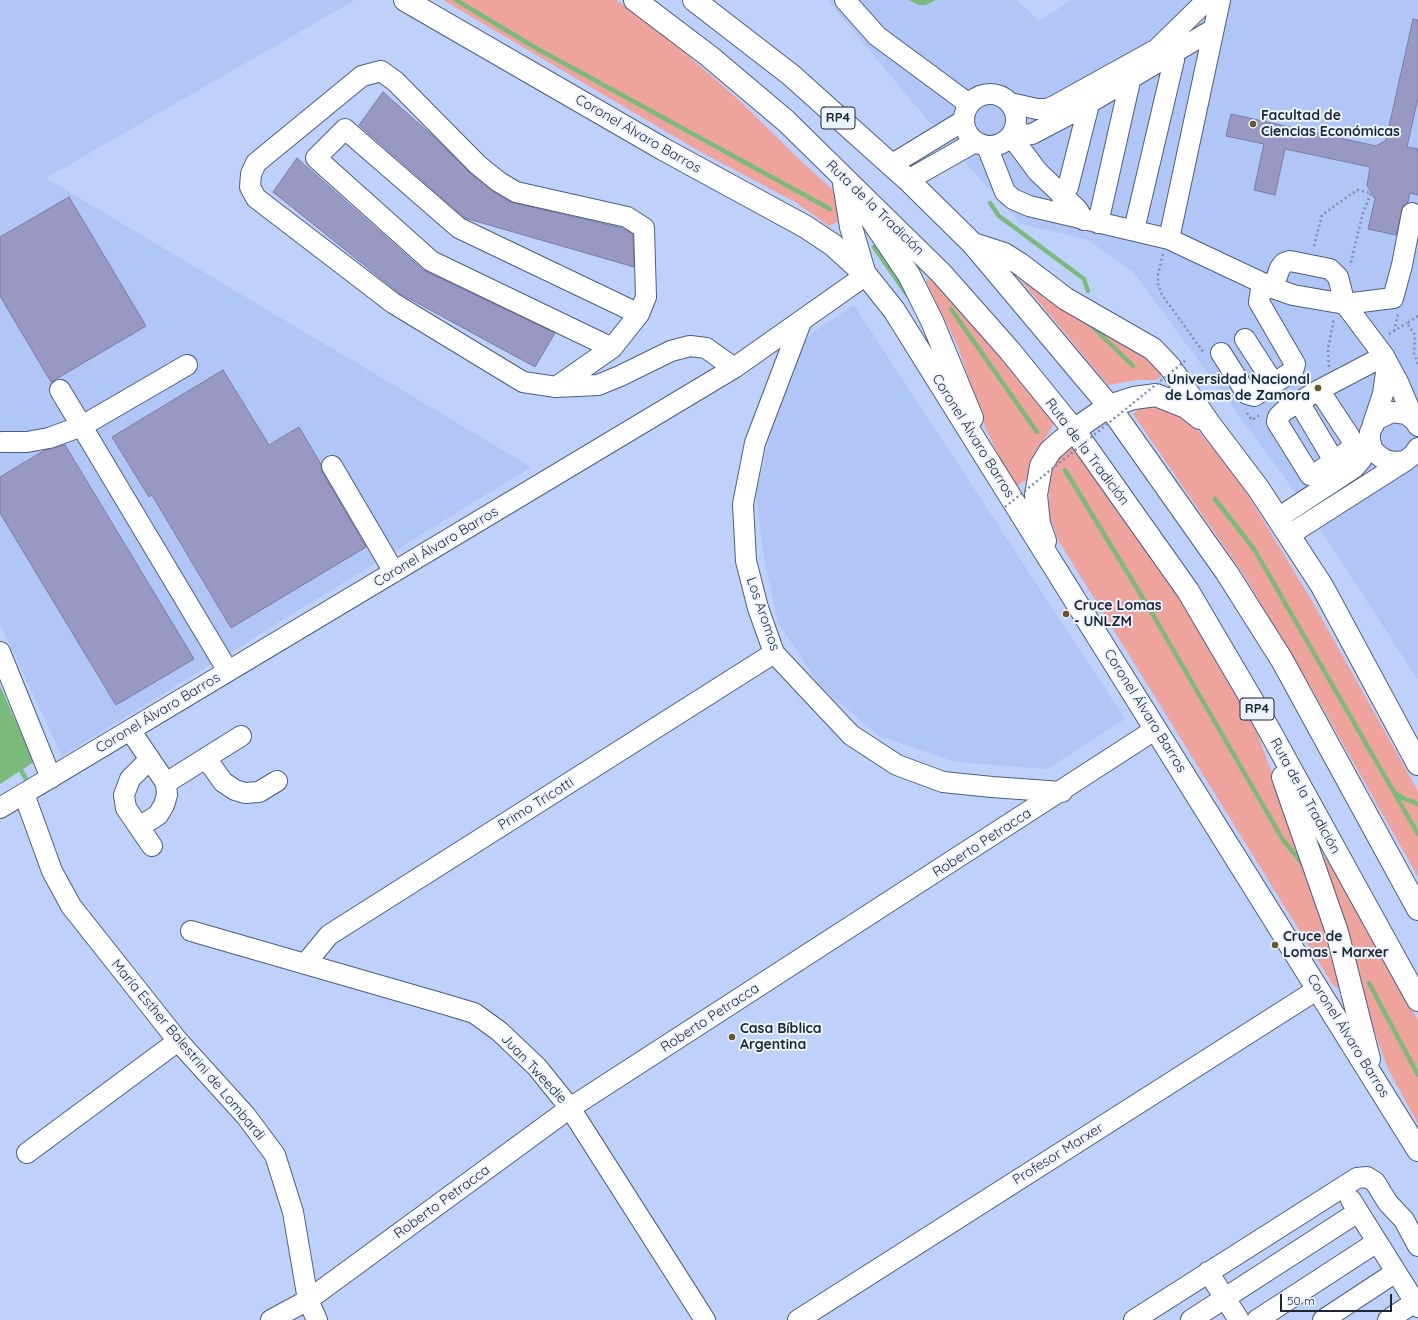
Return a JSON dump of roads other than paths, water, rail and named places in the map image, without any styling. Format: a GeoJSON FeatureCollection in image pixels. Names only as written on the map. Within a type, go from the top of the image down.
{"type":"FeatureCollection","features":[{"type":"Feature","properties":{"kind":"main road","name":"Coronel Álvaro Barros"},"geometry":{"type":"LineString","coordinates":[[405,0],[663,150],[806,227],[833,245],[866,276],[894,310],[1418,1150]]}},
{"type":"Feature","properties":{"kind":"main road","name":"Ruta de la Tradición"},"geometry":{"type":"LineString","coordinates":[[635,0],[708,56],[786,121],[941,273],[1010,351],[1074,430],[1188,591],[1262,717],[1418,1000]]}},
{"type":"Feature","properties":{"kind":"main road","name":"RP4"},"geometry":{"type":"LineString","coordinates":[[694,0],[791,75],[908,180],[973,244],[1109,406],[1227,573],[1282,660],[1418,909]]}},
{"type":"Feature","properties":{"kind":"main road"},"geometry":{"type":"LineString","coordinates":[[843,177],[851,227],[866,276]]}},
{"type":"Feature","properties":{"kind":"main road"},"geometry":{"type":"LineString","coordinates":[[843,177],[909,276],[932,320],[956,374],[986,458]]}},
{"type":"Feature","properties":{"kind":"main road"},"geometry":{"type":"LineString","coordinates":[[973,244],[1004,254],[1020,264],[1066,299],[1153,349],[1170,367],[1211,426],[1258,488],[1322,586],[1415,756]]}},
{"type":"Feature","properties":{"kind":"main road"},"geometry":{"type":"LineString","coordinates":[[1055,568],[1039,524],[1036,495],[1041,466],[1050,450],[1074,430],[1109,406],[1134,398],[1156,395],[1186,407],[1211,426]]}},
{"type":"Feature","properties":{"kind":"main road"},"geometry":{"type":"LineString","coordinates":[[1262,717],[1337,932],[1374,1078]]}},
{"type":"Feature","properties":{"kind":"street"},"geometry":{"type":"LineString","coordinates":[[707,0],[755,47]]}},
{"type":"Feature","properties":{"kind":"street"},"geometry":{"type":"LineString","coordinates":[[845,0],[877,36],[966,112],[967,133],[981,144],[1005,192],[1013,199],[1029,206],[1169,239],[1267,285],[1293,295],[1345,304],[1393,298],[1402,265],[1412,213]]}},
{"type":"Feature","properties":{"kind":"street"},"geometry":{"type":"LineString","coordinates":[[891,165],[966,112],[974,99],[986,94],[999,96],[1010,103],[1037,109],[1047,109],[1076,105],[1130,81],[1168,49],[1207,0]]}},
{"type":"Feature","properties":{"kind":"street"},"geometry":{"type":"LineString","coordinates":[[1169,239],[1212,30],[1220,0]]}},
{"type":"Feature","properties":{"kind":"street"},"geometry":{"type":"LineString","coordinates":[[1011,136],[1032,134],[1151,53],[1168,49],[1212,30]]}},
{"type":"Feature","properties":{"kind":"street"},"geometry":{"type":"LineString","coordinates":[[1134,230],[1174,60],[1168,49]]}},
{"type":"Feature","properties":{"kind":"street"},"geometry":{"type":"LineString","coordinates":[[556,387],[612,348],[639,314],[646,297],[644,228],[627,218],[516,192],[499,182],[478,165],[395,81],[381,71],[362,76],[256,163],[251,174],[250,187],[256,198],[393,303],[523,382],[556,387],[598,385],[671,351],[690,346],[706,348],[734,368]]}},
{"type":"Feature","properties":{"kind":"street"},"geometry":{"type":"LineString","coordinates":[[1091,221],[1130,81]]}},
{"type":"Feature","properties":{"kind":"street"},"geometry":{"type":"LineString","coordinates":[[908,180],[981,144],[1000,144],[1007,141],[1011,136],[1016,123],[1016,116],[1010,103]]}},
{"type":"Feature","properties":{"kind":"street"},"geometry":{"type":"LineString","coordinates":[[1062,195],[1068,187],[1076,105]]}},
{"type":"Feature","properties":{"kind":"street"},"geometry":{"type":"LineString","coordinates":[[612,348],[431,261],[316,158],[345,129],[459,228],[639,314]]}},
{"type":"Feature","properties":{"kind":"street"},"geometry":{"type":"LineString","coordinates":[[1011,136],[1038,172],[1091,221]]}},
{"type":"Feature","properties":{"kind":"street"},"geometry":{"type":"LineString","coordinates":[[1221,353],[1247,394],[1254,396],[1293,371],[1296,364],[1259,302],[1267,285],[1284,263],[1290,260],[1330,269],[1338,278],[1345,304],[1384,356],[1417,422]]}},
{"type":"Feature","properties":{"kind":"street","name":"Coronel Álvaro Barros"},"geometry":{"type":"LineString","coordinates":[[0,808],[734,368],[866,276]]}},
{"type":"Feature","properties":{"kind":"street","name":"Los Aromos"},"geometry":{"type":"LineString","coordinates":[[801,322],[755,443],[743,504],[746,561],[758,608],[774,653],[851,735],[897,765],[943,782],[1062,792]]}},
{"type":"Feature","properties":{"kind":"street"},"geometry":{"type":"LineString","coordinates":[[1245,339],[1274,384]]}},
{"type":"Feature","properties":{"kind":"street"},"geometry":{"type":"LineString","coordinates":[[1319,390],[1352,440],[1350,448],[1314,475],[1310,475],[1277,422],[1278,417],[1284,411],[1319,390],[1384,356]]}},
{"type":"Feature","properties":{"kind":"street"},"geometry":{"type":"LineString","coordinates":[[1283,527],[1354,468],[1361,460],[1372,432],[1383,394],[1386,372],[1384,356]]}},
{"type":"Feature","properties":{"kind":"street"},"geometry":{"type":"LineString","coordinates":[[2,442],[27,442],[49,438],[82,426],[187,365]]}},
{"type":"Feature","properties":{"kind":"street"},"geometry":{"type":"LineString","coordinates":[[60,390],[228,671]]}},
{"type":"Feature","properties":{"kind":"street"},"geometry":{"type":"LineString","coordinates":[[1299,402],[1334,461]]}},
{"type":"Feature","properties":{"kind":"street"},"geometry":{"type":"LineString","coordinates":[[1411,455],[1396,462],[1385,460],[1378,456],[1372,448],[1372,432],[1384,414],[1392,412],[1406,414],[1417,422]]}},
{"type":"Feature","properties":{"kind":"street"},"geometry":{"type":"LineString","coordinates":[[1283,527],[1411,455]]}},
{"type":"Feature","properties":{"kind":"street"},"geometry":{"type":"LineString","coordinates":[[332,466],[394,572]]}},
{"type":"Feature","properties":{"kind":"street"},"geometry":{"type":"LineString","coordinates":[[0,652],[51,778]]}},
{"type":"Feature","properties":{"kind":"street","name":"Primo Tricotti"},"geometry":{"type":"LineString","coordinates":[[306,963],[330,935],[774,653]]}},
{"type":"Feature","properties":{"kind":"street","name":"Roberto Petracca"},"geometry":{"type":"LineString","coordinates":[[271,1320],[308,1300],[570,1108],[1062,792],[1156,729]]}},
{"type":"Feature","properties":{"kind":"street"},"geometry":{"type":"LineString","coordinates":[[130,730],[166,783],[165,800],[158,814],[139,828]]}},
{"type":"Feature","properties":{"kind":"street"},"geometry":{"type":"LineString","coordinates":[[166,783],[241,736]]}},
{"type":"Feature","properties":{"kind":"street"},"geometry":{"type":"LineString","coordinates":[[206,758],[223,782],[235,790],[245,793],[259,792],[277,781]]}},
{"type":"Feature","properties":{"kind":"street"},"geometry":{"type":"LineString","coordinates":[[150,759],[130,779],[124,795],[126,808],[152,846]]}},
{"type":"Feature","properties":{"kind":"street","name":"María Esther Balestrini de Lombardi"},"geometry":{"type":"LineString","coordinates":[[24,794],[52,871],[71,906],[178,1041],[246,1116],[275,1155],[293,1212],[308,1300],[317,1320]]}},
{"type":"Feature","properties":{"kind":"street","name":"Juan Tweedie"},"geometry":{"type":"LineString","coordinates":[[191,931],[306,963],[474,1014],[499,1031],[537,1067],[570,1108],[705,1320]]}},
{"type":"Feature","properties":{"kind":"street","name":"Profesor Marxer"},"geometry":{"type":"LineString","coordinates":[[798,1320],[1318,989]]}},
{"type":"Feature","properties":{"kind":"street"},"geometry":{"type":"LineString","coordinates":[[28,1153],[178,1041]]}},
{"type":"Feature","properties":{"kind":"street"},"geometry":{"type":"LineString","coordinates":[[1134,1320],[1357,1178],[1367,1177],[1375,1182],[1388,1203],[1404,1220],[1418,1246]]}},
{"type":"Feature","properties":{"kind":"street"},"geometry":{"type":"LineString","coordinates":[[1342,1187],[1417,1304],[1388,1320]]}},
{"type":"Feature","properties":{"kind":"street"},"geometry":{"type":"LineString","coordinates":[[1388,1203],[1395,1226],[1418,1263]]}},
{"type":"Feature","properties":{"kind":"street"},"geometry":{"type":"LineString","coordinates":[[1191,1320],[1358,1212]]}},
{"type":"Feature","properties":{"kind":"street"},"geometry":{"type":"LineString","coordinates":[[1257,1320],[1377,1242]]}},
{"type":"Feature","properties":{"kind":"street"},"geometry":{"type":"LineString","coordinates":[[1208,1272],[1239,1320]]}},
{"type":"Feature","properties":{"kind":"street"},"geometry":{"type":"LineString","coordinates":[[1323,1320],[1396,1272]]}},
{"type":"Feature","properties":{"kind":"waterway"},"geometry":{"type":"LineString","coordinates":[[456,0],[536,48],[830,209]]}},
{"type":"Feature","properties":{"kind":"waterway"},"geometry":{"type":"LineString","coordinates":[[990,203],[999,216],[1084,279],[1088,291]]}},
{"type":"Feature","properties":{"kind":"waterway"},"geometry":{"type":"LineString","coordinates":[[874,247],[908,296]]}},
{"type":"Feature","properties":{"kind":"waterway"},"geometry":{"type":"LineString","coordinates":[[951,309],[1037,432]]}},
{"type":"Feature","properties":{"kind":"waterway"},"geometry":{"type":"LineString","coordinates":[[1094,328],[1133,366]]}},
{"type":"Feature","properties":{"kind":"waterway"},"geometry":{"type":"LineString","coordinates":[[1065,470],[1152,613],[1283,840],[1302,863]]}},
{"type":"Feature","properties":{"kind":"waterway"},"geometry":{"type":"LineString","coordinates":[[1215,499],[1254,549],[1418,834]]}},
{"type":"Feature","properties":{"kind":"waterway"},"geometry":{"type":"LineString","coordinates":[[18,765],[26,779]]}},
{"type":"Feature","properties":{"kind":"waterway"},"geometry":{"type":"LineString","coordinates":[[1395,793],[1418,804]]}},
{"type":"Feature","properties":{"kind":"waterway"},"geometry":{"type":"LineString","coordinates":[[1369,983],[1418,1075]]}},
{"type":"Feature","properties":{"kind":"place","name":"Facultad de Ciencias Económicas"},"geometry":{"type":"Point","coordinates":[1253,124]}},
{"type":"Feature","properties":{"kind":"place","name":"Universidad Nacional de Lomas de Zamora"},"geometry":{"type":"Point","coordinates":[1318,388]}},
{"type":"Feature","properties":{"kind":"place","name":"Cruce Lomas - UNLZM"},"geometry":{"type":"Point","coordinates":[1066,614]}},
{"type":"Feature","properties":{"kind":"place","name":"Cruce de Lomas - Marxer"},"geometry":{"type":"Point","coordinates":[1275,945]}},
{"type":"Feature","properties":{"kind":"place","name":"Casa Bíblica Argentina"},"geometry":{"type":"Point","coordinates":[732,1037]}}]}
